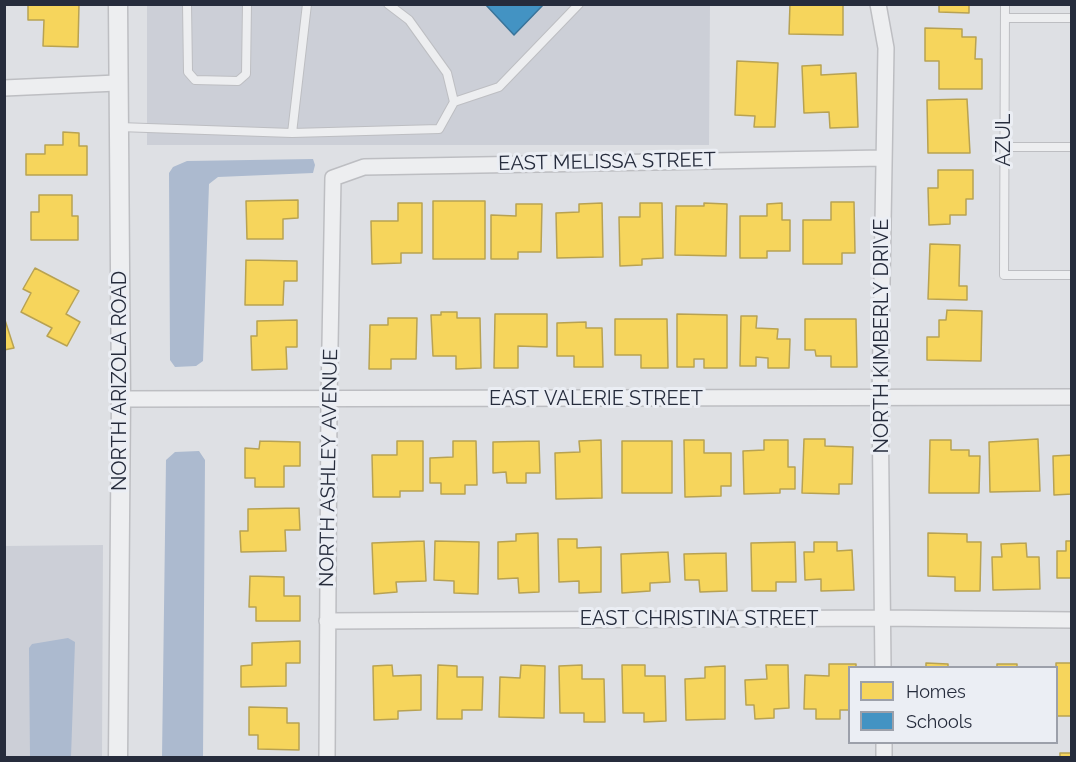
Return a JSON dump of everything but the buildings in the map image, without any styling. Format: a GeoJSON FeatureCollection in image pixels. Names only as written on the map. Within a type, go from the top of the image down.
{"type":"FeatureCollection","features":[{"type":"Feature","properties":{"kind":"street","name":"NORTH ARIZOLA ROAD"},"geometry":{"type":"LineString","coordinates":[[117,758],[121,399],[118,4]]}},
{"type":"Feature","properties":{"kind":"street","name":"NORTH KIMBERLY DRIVE"},"geometry":{"type":"LineString","coordinates":[[878,4],[886,48],[880,398],[883,666]]}},
{"type":"Feature","properties":{"kind":"street"},"geometry":{"type":"LineString","coordinates":[[4,88],[117,83]]}},
{"type":"Feature","properties":{"kind":"street","name":"EAST MELISSA STREET"},"geometry":{"type":"LineString","coordinates":[[333,178],[364,167],[884,158]]}},
{"type":"Feature","properties":{"kind":"street","name":"NORTH ASHLEY AVENUE"},"geometry":{"type":"LineString","coordinates":[[327,758],[328,400],[333,178]]}},
{"type":"Feature","properties":{"kind":"street","name":"EAST VALERIE STREET"},"geometry":{"type":"LineString","coordinates":[[121,399],[1071,397]]}},
{"type":"Feature","properties":{"kind":"street","name":"EAST CHRISTINA STREET"},"geometry":{"type":"LineString","coordinates":[[327,621],[882,618],[1071,620]]}},
{"type":"Feature","properties":{"kind":"lane"},"geometry":{"type":"LineString","coordinates":[[187,4],[188,72],[195,80],[238,81],[246,74],[248,4]]}},
{"type":"Feature","properties":{"kind":"lane"},"geometry":{"type":"LineString","coordinates":[[292,133],[307,4]]}},
{"type":"Feature","properties":{"kind":"lane"},"geometry":{"type":"LineString","coordinates":[[388,4],[409,20],[447,73],[454,102]]}},
{"type":"Feature","properties":{"kind":"lane"},"geometry":{"type":"LineString","coordinates":[[118,128],[292,133],[439,129],[454,102],[499,87],[579,4]]}},
{"type":"Feature","properties":{"kind":"lane","name":"AZUL"},"geometry":{"type":"LineString","coordinates":[[1005,4],[1004,275],[1071,275]]}},
{"type":"Feature","properties":{"kind":"lane"},"geometry":{"type":"LineString","coordinates":[[1005,18],[1071,18]]}},
{"type":"Feature","properties":{"kind":"lane"},"geometry":{"type":"LineString","coordinates":[[1004,147],[1071,147]]}},
{"type":"Feature","properties":{"kind":"shaded area"},"geometry":{"type":"Polygon","coordinates":[[[147,5],[710,5],[709,145],[147,145],[147,5]]]}},
{"type":"Feature","properties":{"kind":"shaded area"},"geometry":{"type":"Polygon","coordinates":[[[103,545],[102,757],[5,757],[4,546],[103,545]]]}},
{"type":"Feature","properties":{"kind":"water"},"geometry":{"type":"Polygon","coordinates":[[[313,159],[315,165],[313,173],[218,177],[209,184],[203,361],[196,366],[175,367],[170,360],[169,173],[173,167],[187,161],[313,159]]]}},
{"type":"Feature","properties":{"kind":"water"},"geometry":{"type":"Polygon","coordinates":[[[199,451],[205,460],[203,757],[162,757],[166,460],[175,452],[199,451]]]}},
{"type":"Feature","properties":{"kind":"water"},"geometry":{"type":"Polygon","coordinates":[[[68,638],[75,642],[71,757],[30,757],[29,648],[32,644],[68,638]]]}}]}
